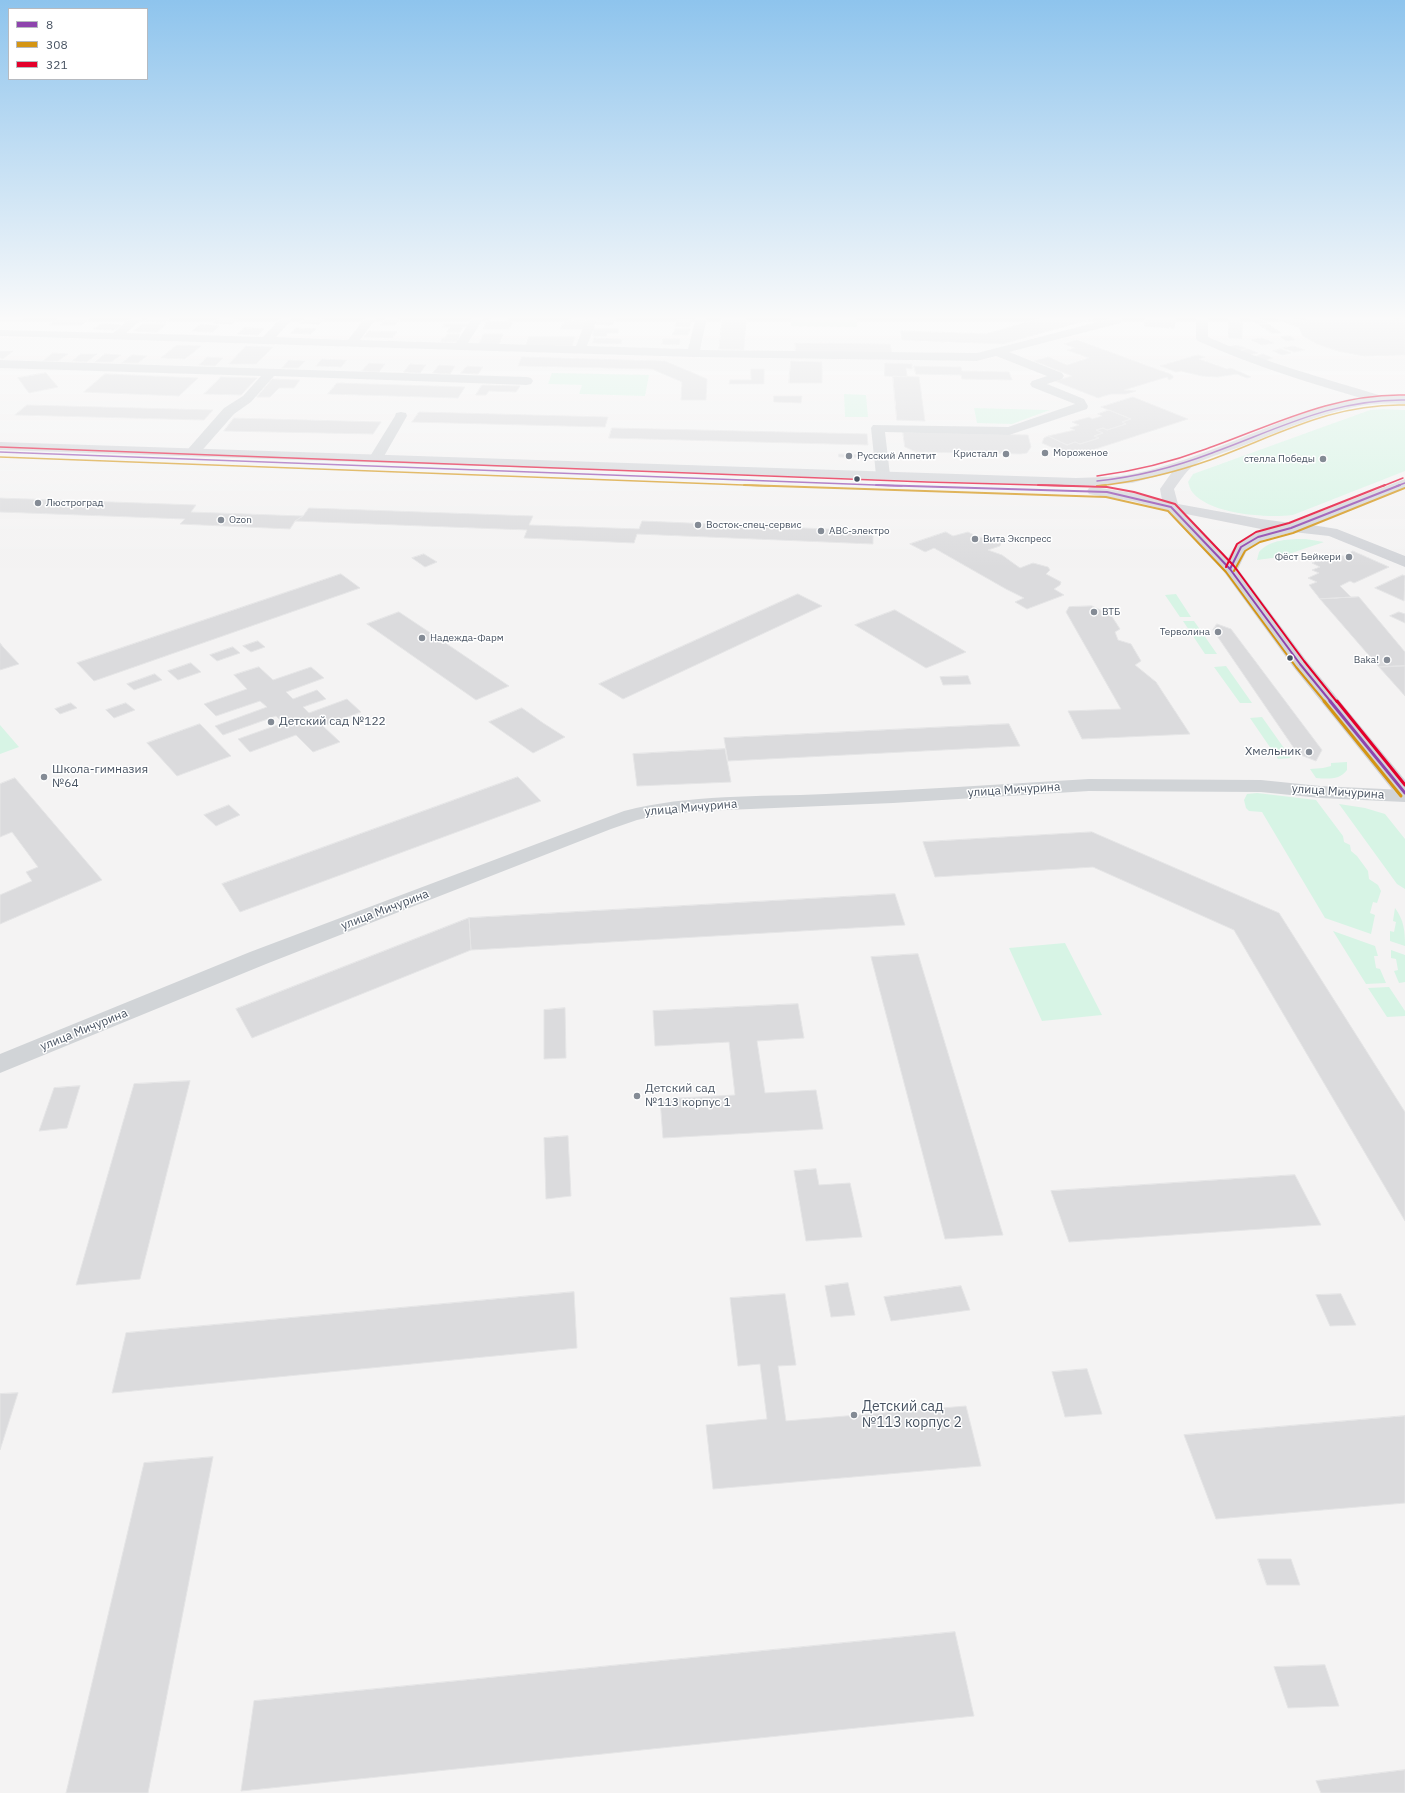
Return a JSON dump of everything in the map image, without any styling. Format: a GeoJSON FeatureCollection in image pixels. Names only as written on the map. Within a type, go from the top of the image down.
{"type":"FeatureCollection","features":[{"type":"Feature","properties":{"kind":"main road"},"geometry":{"type":"LineString","coordinates":[[0,446],[1076,482],[1108,481],[1140,477],[1192,460],[1335,406],[1368,401]]}},
{"type":"Feature","properties":{"kind":"main road"},"geometry":{"type":"LineString","coordinates":[[0,452],[927,487],[1078,490],[1106,492],[1171,507],[1261,524],[1332,532],[1405,562]]}},
{"type":"Feature","properties":{"kind":"main road"},"geometry":{"type":"LineString","coordinates":[[1192,460],[1174,476],[1167,489],[1171,507],[1230,569],[1300,664],[1405,795]]}},
{"type":"Feature","properties":{"kind":"main road"},"geometry":{"type":"LineString","coordinates":[[1230,569],[1241,547],[1258,537],[1291,528],[1405,483]]}},
{"type":"Feature","properties":{"kind":"street"},"geometry":{"type":"LineString","coordinates":[[193,452],[229,411],[244,401]]}},
{"type":"Feature","properties":{"kind":"street"},"geometry":{"type":"LineString","coordinates":[[883,475],[878,428],[1009,431],[1082,406],[1080,402],[1077,401]]}},
{"type":"Feature","properties":{"kind":"street"},"geometry":{"type":"LineString","coordinates":[[376,458],[401,416]]}},
{"type":"Feature","properties":{"kind":"street","name":"улица Мичурина"},"geometry":{"type":"LineString","coordinates":[[0,1064],[265,955],[604,825],[631,815],[659,809],[703,805],[893,797],[1089,785],[1262,786],[1320,792],[1405,795]]}},
{"type":"Feature","properties":{"kind":"green space"},"geometry":{"type":"Polygon","coordinates":[[[844,401],[867,401],[868,417],[845,417],[844,401]]]}},
{"type":"Feature","properties":{"kind":"green space"},"geometry":{"type":"Polygon","coordinates":[[[974,408],[1050,410],[1012,424],[977,423],[974,408]]]}},
{"type":"Feature","properties":{"kind":"green space"},"geometry":{"type":"Polygon","coordinates":[[[1370,410],[1405,410],[1405,471],[1293,515],[1282,516],[1255,515],[1226,510],[1213,506],[1202,500],[1193,493],[1190,488],[1188,482],[1193,474],[1370,410]]]}},
{"type":"Feature","properties":{"kind":"green space"},"geometry":{"type":"Polygon","coordinates":[[[1306,539],[1324,542],[1280,557],[1257,560],[1259,552],[1269,544],[1287,540],[1306,539]]]}},
{"type":"Feature","properties":{"kind":"green space"},"geometry":{"type":"Polygon","coordinates":[[[1176,594],[1191,617],[1180,617],[1165,595],[1176,594]]]}},
{"type":"Feature","properties":{"kind":"green space"},"geometry":{"type":"Polygon","coordinates":[[[1183,621],[1194,621],[1217,654],[1205,654],[1183,621]]]}},
{"type":"Feature","properties":{"kind":"green space"},"geometry":{"type":"Polygon","coordinates":[[[1226,666],[1252,703],[1240,703],[1214,667],[1226,666]]]}},
{"type":"Feature","properties":{"kind":"green space"},"geometry":{"type":"Polygon","coordinates":[[[1262,717],[1291,758],[1278,759],[1250,718],[1262,717]]]}},
{"type":"Feature","properties":{"kind":"green space"},"geometry":{"type":"Polygon","coordinates":[[[0,725],[19,747],[0,754],[0,725]]]}},
{"type":"Feature","properties":{"kind":"green space"},"geometry":{"type":"Polygon","coordinates":[[[1347,762],[1347,770],[1341,776],[1333,778],[1316,778],[1310,769],[1331,766],[1331,763],[1347,762]]]}},
{"type":"Feature","properties":{"kind":"green space"},"geometry":{"type":"Polygon","coordinates":[[[1257,793],[1316,800],[1343,836],[1344,842],[1350,845],[1351,851],[1357,856],[1368,871],[1369,879],[1378,885],[1381,891],[1377,903],[1373,902],[1370,913],[1375,915],[1371,934],[1325,918],[1262,812],[1249,811],[1246,808],[1244,800],[1247,794],[1257,793]]]}},
{"type":"Feature","properties":{"kind":"green space"},"geometry":{"type":"Polygon","coordinates":[[[1339,804],[1365,808],[1385,814],[1405,839],[1405,889],[1397,884],[1339,804]]]}},
{"type":"Feature","properties":{"kind":"green space"},"geometry":{"type":"Polygon","coordinates":[[[1395,908],[1403,926],[1405,946],[1390,941],[1390,931],[1394,932],[1396,922],[1393,921],[1395,908]]]}},
{"type":"Feature","properties":{"kind":"green space"},"geometry":{"type":"Polygon","coordinates":[[[1333,931],[1375,946],[1378,956],[1374,956],[1376,968],[1380,969],[1386,983],[1366,984],[1333,931]]]}},
{"type":"Feature","properties":{"kind":"green space"},"geometry":{"type":"Polygon","coordinates":[[[1065,943],[1102,1015],[1042,1021],[1009,948],[1065,943]]]}},
{"type":"Feature","properties":{"kind":"green space"},"geometry":{"type":"Polygon","coordinates":[[[1391,950],[1405,955],[1405,982],[1399,983],[1394,971],[1398,970],[1396,959],[1391,958],[1391,950]]]}},
{"type":"Feature","properties":{"kind":"green space"},"geometry":{"type":"Polygon","coordinates":[[[1389,987],[1405,1011],[1405,1016],[1387,1017],[1368,988],[1389,987]]]}},
{"type":"Feature","properties":{"kind":"building"},"geometry":{"type":"Polygon","coordinates":[[[774,401],[801,401],[801,403],[774,402],[774,401]]]}},
{"type":"Feature","properties":{"kind":"building"},"geometry":{"type":"Polygon","coordinates":[[[895,401],[922,401],[925,421],[897,420],[895,401]]]}},
{"type":"Feature","properties":{"kind":"building"},"geometry":{"type":"Polygon","coordinates":[[[1121,401],[1142,401],[1188,419],[1077,455],[1067,454],[1042,443],[1044,438],[1048,436],[1067,445],[1075,442],[1080,444],[1099,438],[1094,436],[1103,433],[1096,430],[1103,428],[1107,430],[1126,424],[1122,422],[1131,419],[1101,407],[1121,401]]]}},
{"type":"Feature","properties":{"kind":"building"},"geometry":{"type":"Polygon","coordinates":[[[27,405],[213,410],[204,420],[15,415],[27,405]]]}},
{"type":"Feature","properties":{"kind":"building"},"geometry":{"type":"Polygon","coordinates":[[[1109,410],[1131,419],[1122,422],[1126,424],[1107,430],[1103,428],[1096,430],[1103,433],[1094,436],[1099,438],[1080,444],[1075,442],[1067,445],[1048,436],[1075,430],[1070,428],[1079,425],[1072,422],[1089,417],[1092,419],[1102,416],[1098,414],[1109,410]]]}},
{"type":"Feature","properties":{"kind":"building"},"geometry":{"type":"Polygon","coordinates":[[[419,412],[608,417],[605,427],[412,422],[419,412]]]}},
{"type":"Feature","properties":{"kind":"building"},"geometry":{"type":"Polygon","coordinates":[[[234,418],[381,422],[373,434],[224,431],[234,418]]]}},
{"type":"Feature","properties":{"kind":"building"},"geometry":{"type":"Polygon","coordinates":[[[612,428],[867,434],[868,445],[609,438],[612,428]]]}},
{"type":"Feature","properties":{"kind":"building"},"geometry":{"type":"Polygon","coordinates":[[[903,432],[1028,435],[1031,447],[1027,453],[1021,454],[916,452],[905,447],[903,432]]]}},
{"type":"Feature","properties":{"kind":"building"},"geometry":{"type":"Polygon","coordinates":[[[839,454],[873,455],[873,458],[839,457],[839,454]]]}},
{"type":"Feature","properties":{"kind":"building"},"geometry":{"type":"Polygon","coordinates":[[[0,498],[196,505],[191,512],[303,516],[295,521],[290,529],[180,524],[185,519],[0,512],[0,498]]]}},
{"type":"Feature","properties":{"kind":"building"},"geometry":{"type":"Polygon","coordinates":[[[309,508],[533,516],[529,525],[639,529],[642,521],[873,531],[873,544],[637,534],[634,543],[524,538],[527,530],[295,521],[303,516],[309,508]]]}},
{"type":"Feature","properties":{"kind":"building"},"geometry":{"type":"Polygon","coordinates":[[[946,532],[953,536],[968,532],[978,537],[996,539],[1001,543],[1000,546],[988,550],[1002,555],[1020,568],[1033,563],[1048,567],[1050,570],[1046,574],[1061,582],[1060,585],[1054,589],[1064,595],[1027,609],[1015,602],[1024,598],[934,548],[925,552],[910,544],[946,532]]]}},
{"type":"Feature","properties":{"kind":"building"},"geometry":{"type":"Polygon","coordinates":[[[1353,551],[1389,567],[1354,583],[1350,581],[1340,586],[1351,597],[1320,599],[1309,585],[1317,582],[1308,578],[1319,573],[1312,570],[1320,567],[1312,563],[1336,553],[1343,556],[1353,551]]]}},
{"type":"Feature","properties":{"kind":"building"},"geometry":{"type":"Polygon","coordinates":[[[424,554],[437,562],[425,567],[412,558],[424,554]]]}},
{"type":"Feature","properties":{"kind":"building"},"geometry":{"type":"Polygon","coordinates":[[[341,574],[360,588],[94,681],[77,663],[341,574]]]}},
{"type":"Feature","properties":{"kind":"building"},"geometry":{"type":"Polygon","coordinates":[[[1403,575],[1405,576],[1404,601],[1375,588],[1403,575]]]}},
{"type":"Feature","properties":{"kind":"building"},"geometry":{"type":"Polygon","coordinates":[[[798,594],[822,606],[623,699],[599,684],[798,594]]]}},
{"type":"Feature","properties":{"kind":"building"},"geometry":{"type":"Polygon","coordinates":[[[1359,597],[1405,652],[1405,666],[1379,667],[1320,599],[1359,597]]]}},
{"type":"Feature","properties":{"kind":"building"},"geometry":{"type":"Polygon","coordinates":[[[1092,606],[1111,615],[1120,629],[1115,632],[1118,640],[1131,644],[1141,661],[1135,665],[1156,682],[1190,734],[1082,739],[1068,711],[1121,709],[1066,612],[1069,607],[1092,606]]]}},
{"type":"Feature","properties":{"kind":"building"},"geometry":{"type":"Polygon","coordinates":[[[895,610],[966,652],[926,668],[855,625],[895,610]]]}},
{"type":"Feature","properties":{"kind":"building"},"geometry":{"type":"Polygon","coordinates":[[[399,612],[509,686],[476,700],[367,624],[399,612]]]}},
{"type":"Feature","properties":{"kind":"building"},"geometry":{"type":"Polygon","coordinates":[[[1399,612],[1405,614],[1405,623],[1390,616],[1399,612]]]}},
{"type":"Feature","properties":{"kind":"building"},"geometry":{"type":"Polygon","coordinates":[[[1217,624],[1231,629],[1322,750],[1316,761],[1298,754],[1213,630],[1217,624]]]}},
{"type":"Feature","properties":{"kind":"building"},"geometry":{"type":"Polygon","coordinates":[[[258,641],[265,647],[251,652],[243,646],[258,641]]]}},
{"type":"Feature","properties":{"kind":"building"},"geometry":{"type":"Polygon","coordinates":[[[0,643],[3,647],[19,664],[0,670],[0,643]]]}},
{"type":"Feature","properties":{"kind":"building"},"geometry":{"type":"Polygon","coordinates":[[[233,647],[240,653],[217,661],[210,655],[233,647]]]}},
{"type":"Feature","properties":{"kind":"building"},"geometry":{"type":"Polygon","coordinates":[[[191,663],[201,672],[178,680],[168,671],[191,663]]]}},
{"type":"Feature","properties":{"kind":"building"},"geometry":{"type":"Polygon","coordinates":[[[1405,666],[1405,696],[1379,667],[1405,666]]]}},
{"type":"Feature","properties":{"kind":"building"},"geometry":{"type":"Polygon","coordinates":[[[259,667],[273,680],[311,667],[324,678],[286,692],[293,699],[317,690],[326,699],[303,707],[309,713],[347,699],[361,712],[323,726],[340,742],[313,752],[296,735],[250,752],[238,739],[283,723],[276,716],[223,735],[215,726],[267,707],[260,701],[216,716],[204,704],[247,689],[234,675],[259,667]]]}},
{"type":"Feature","properties":{"kind":"building"},"geometry":{"type":"Polygon","coordinates":[[[155,674],[162,680],[134,690],[127,684],[155,674]]]}},
{"type":"Feature","properties":{"kind":"building"},"geometry":{"type":"Polygon","coordinates":[[[968,676],[971,684],[943,685],[940,677],[968,676]]]}},
{"type":"Feature","properties":{"kind":"building"},"geometry":{"type":"Polygon","coordinates":[[[71,703],[77,708],[60,714],[55,709],[71,703]]]}},
{"type":"Feature","properties":{"kind":"building"},"geometry":{"type":"Polygon","coordinates":[[[126,703],[135,710],[114,718],[106,710],[126,703]]]}},
{"type":"Feature","properties":{"kind":"building"},"geometry":{"type":"Polygon","coordinates":[[[522,708],[565,737],[533,753],[489,722],[522,708]]]}},
{"type":"Feature","properties":{"kind":"building"},"geometry":{"type":"Polygon","coordinates":[[[200,724],[231,756],[177,776],[147,743],[200,724]]]}},
{"type":"Feature","properties":{"kind":"building"},"geometry":{"type":"Polygon","coordinates":[[[1009,724],[1020,746],[728,761],[724,738],[1009,724]]]}},
{"type":"Feature","properties":{"kind":"building"},"geometry":{"type":"Polygon","coordinates":[[[725,749],[731,782],[637,786],[633,754],[725,749]]]}},
{"type":"Feature","properties":{"kind":"building"},"geometry":{"type":"Polygon","coordinates":[[[518,777],[541,801],[240,912],[222,884],[518,777]]]}},
{"type":"Feature","properties":{"kind":"building"},"geometry":{"type":"Polygon","coordinates":[[[15,778],[102,880],[0,924],[0,895],[32,881],[26,872],[38,867],[12,832],[0,837],[0,784],[15,778]]]}},
{"type":"Feature","properties":{"kind":"building"},"geometry":{"type":"Polygon","coordinates":[[[229,805],[240,815],[216,826],[204,815],[229,805]]]}},
{"type":"Feature","properties":{"kind":"building"},"geometry":{"type":"Polygon","coordinates":[[[1092,832],[1279,913],[1405,1112],[1405,1221],[1234,930],[1093,867],[935,877],[923,842],[1092,832]]]}},
{"type":"Feature","properties":{"kind":"building"},"geometry":{"type":"Polygon","coordinates":[[[895,894],[905,925],[471,950],[469,918],[895,894]]]}},
{"type":"Feature","properties":{"kind":"building"},"geometry":{"type":"Polygon","coordinates":[[[469,918],[471,950],[252,1038],[236,1009],[469,918]]]}},
{"type":"Feature","properties":{"kind":"building"},"geometry":{"type":"Polygon","coordinates":[[[918,954],[1003,1235],[945,1239],[871,957],[918,954]]]}},
{"type":"Feature","properties":{"kind":"building"},"geometry":{"type":"Polygon","coordinates":[[[798,1004],[804,1038],[757,1041],[765,1093],[816,1090],[823,1129],[663,1138],[660,1099],[735,1095],[729,1042],[655,1046],[653,1011],[798,1004]]]}},
{"type":"Feature","properties":{"kind":"building"},"geometry":{"type":"Polygon","coordinates":[[[565,1008],[566,1058],[544,1059],[544,1010],[565,1008]]]}},
{"type":"Feature","properties":{"kind":"building"},"geometry":{"type":"Polygon","coordinates":[[[190,1081],[140,1279],[76,1285],[134,1084],[190,1081]]]}},
{"type":"Feature","properties":{"kind":"building"},"geometry":{"type":"Polygon","coordinates":[[[80,1086],[67,1128],[39,1131],[54,1088],[80,1086]]]}},
{"type":"Feature","properties":{"kind":"building"},"geometry":{"type":"Polygon","coordinates":[[[568,1136],[571,1196],[546,1199],[544,1138],[568,1136]]]}},
{"type":"Feature","properties":{"kind":"building"},"geometry":{"type":"Polygon","coordinates":[[[816,1169],[819,1185],[850,1183],[862,1237],[806,1241],[794,1171],[816,1169]]]}},
{"type":"Feature","properties":{"kind":"building"},"geometry":{"type":"Polygon","coordinates":[[[1295,1175],[1321,1225],[1069,1242],[1051,1191],[1295,1175]]]}},
{"type":"Feature","properties":{"kind":"building"},"geometry":{"type":"Polygon","coordinates":[[[848,1283],[855,1315],[831,1317],[825,1286],[848,1283]]]}},
{"type":"Feature","properties":{"kind":"building"},"geometry":{"type":"Polygon","coordinates":[[[961,1286],[970,1310],[891,1321],[884,1297],[961,1286]]]}},
{"type":"Feature","properties":{"kind":"building"},"geometry":{"type":"Polygon","coordinates":[[[574,1292],[577,1348],[112,1393],[126,1333],[574,1292]]]}},
{"type":"Feature","properties":{"kind":"building"},"geometry":{"type":"Polygon","coordinates":[[[785,1294],[796,1365],[778,1366],[786,1421],[966,1406],[981,1466],[713,1489],[706,1425],[767,1419],[760,1364],[738,1366],[730,1298],[785,1294]]]}},
{"type":"Feature","properties":{"kind":"building"},"geometry":{"type":"Polygon","coordinates":[[[1341,1294],[1356,1325],[1330,1326],[1316,1295],[1341,1294]]]}},
{"type":"Feature","properties":{"kind":"building"},"geometry":{"type":"Polygon","coordinates":[[[1087,1369],[1102,1414],[1065,1417],[1052,1372],[1087,1369]]]}},
{"type":"Feature","properties":{"kind":"building"},"geometry":{"type":"Polygon","coordinates":[[[18,1393],[0,1450],[0,1394],[18,1393]]]}},
{"type":"Feature","properties":{"kind":"building"},"geometry":{"type":"Polygon","coordinates":[[[1405,1416],[1405,1503],[1216,1519],[1184,1435],[1405,1416]]]}},
{"type":"Feature","properties":{"kind":"building"},"geometry":{"type":"Polygon","coordinates":[[[213,1457],[148,1793],[66,1793],[144,1463],[213,1457]]]}},
{"type":"Feature","properties":{"kind":"building"},"geometry":{"type":"Polygon","coordinates":[[[1258,1559],[1291,1559],[1300,1585],[1267,1585],[1258,1559]]]}},
{"type":"Feature","properties":{"kind":"building"},"geometry":{"type":"Polygon","coordinates":[[[955,1632],[974,1716],[241,1791],[254,1701],[955,1632]]]}},
{"type":"Feature","properties":{"kind":"building"},"geometry":{"type":"Polygon","coordinates":[[[1325,1665],[1339,1706],[1288,1708],[1274,1667],[1325,1665]]]}},
{"type":"Feature","properties":{"kind":"building"},"geometry":{"type":"Polygon","coordinates":[[[1405,1770],[1405,1793],[1321,1793],[1316,1781],[1405,1770]]]}},
{"type":"Feature","properties":{"kind":"transit line","name":"321"},"geometry":{"type":"LineString","coordinates":[[1097,476],[1142,469],[1185,457],[1303,413],[1342,401]]}},
{"type":"Feature","properties":{"kind":"transit line","name":"8"},"geometry":{"type":"LineString","coordinates":[[1097,481],[1117,479],[1176,466],[1307,416],[1345,405],[1372,401]]}},
{"type":"Feature","properties":{"kind":"transit line","name":"308"},"geometry":{"type":"LineString","coordinates":[[1097,486],[1136,481],[1174,472],[1305,422],[1344,410],[1384,404],[1405,405]]}},
{"type":"Feature","properties":{"kind":"transit line","name":"321"},"geometry":{"type":"LineString","coordinates":[[0,447],[927,482],[1107,487],[1134,492],[1175,504],[1234,566],[1304,661],[1405,785]]}},
{"type":"Feature","properties":{"kind":"transit line","name":"8"},"geometry":{"type":"LineString","coordinates":[[0,452],[927,487],[1107,492],[1171,507],[1230,569],[1300,664],[1405,793]]}},
{"type":"Feature","properties":{"kind":"transit line","name":"308"},"geometry":{"type":"LineString","coordinates":[[0,457],[927,492],[1106,497],[1168,511],[1226,572],[1296,667],[1401,796]]}},
{"type":"Feature","properties":{"kind":"transit line","name":"321"},"geometry":{"type":"LineString","coordinates":[[1226,567],[1237,544],[1256,532],[1289,523],[1403,478]]}},
{"type":"Feature","properties":{"kind":"transit line","name":"8"},"geometry":{"type":"LineString","coordinates":[[1230,569],[1241,547],[1258,537],[1291,528],[1405,483]]}},
{"type":"Feature","properties":{"kind":"transit line","name":"308"},"geometry":{"type":"LineString","coordinates":[[1234,571],[1245,551],[1260,542],[1293,533],[1405,488]]}},
{"type":"Feature","properties":{"kind":"place","name":"Мороженое"},"geometry":{"type":"Point","coordinates":[1045,453]}},
{"type":"Feature","properties":{"kind":"place","name":"Кристалл"},"geometry":{"type":"Point","coordinates":[1006,454]}},
{"type":"Feature","properties":{"kind":"place","name":"Русский Аппетит"},"geometry":{"type":"Point","coordinates":[849,456]}},
{"type":"Feature","properties":{"kind":"place","name":"стелла Победы"},"geometry":{"type":"Point","coordinates":[1323,459]}},
{"type":"Feature","properties":{"kind":"place","name":"Люстроград"},"geometry":{"type":"Point","coordinates":[38,503]}},
{"type":"Feature","properties":{"kind":"place","name":"Ozon"},"geometry":{"type":"Point","coordinates":[221,520]}},
{"type":"Feature","properties":{"kind":"place","name":"Восток-спец-сервис"},"geometry":{"type":"Point","coordinates":[698,525]}},
{"type":"Feature","properties":{"kind":"place","name":"АВС-электро"},"geometry":{"type":"Point","coordinates":[821,531]}},
{"type":"Feature","properties":{"kind":"place","name":"Вита Экспресс"},"geometry":{"type":"Point","coordinates":[975,539]}},
{"type":"Feature","properties":{"kind":"place","name":"Фёст Бейкери"},"geometry":{"type":"Point","coordinates":[1349,557]}},
{"type":"Feature","properties":{"kind":"place","name":"ВТБ"},"geometry":{"type":"Point","coordinates":[1094,612]}},
{"type":"Feature","properties":{"kind":"place","name":"Терволина"},"geometry":{"type":"Point","coordinates":[1218,632]}},
{"type":"Feature","properties":{"kind":"place","name":"Надежда-Фарм"},"geometry":{"type":"Point","coordinates":[422,638]}},
{"type":"Feature","properties":{"kind":"place","name":"Baka!"},"geometry":{"type":"Point","coordinates":[1387,660]}},
{"type":"Feature","properties":{"kind":"place","name":"Детский сад №122"},"geometry":{"type":"Point","coordinates":[271,722]}},
{"type":"Feature","properties":{"kind":"place","name":"Хмельник"},"geometry":{"type":"Point","coordinates":[1309,752]}},
{"type":"Feature","properties":{"kind":"place","name":"Школа-гимназия №64"},"geometry":{"type":"Point","coordinates":[44,777]}},
{"type":"Feature","properties":{"kind":"place","name":"Детский сад №113 корпус 1"},"geometry":{"type":"Point","coordinates":[637,1096]}},
{"type":"Feature","properties":{"kind":"place","name":"Детский сад №113 корпус 2"},"geometry":{"type":"Point","coordinates":[854,1415]}}]}
